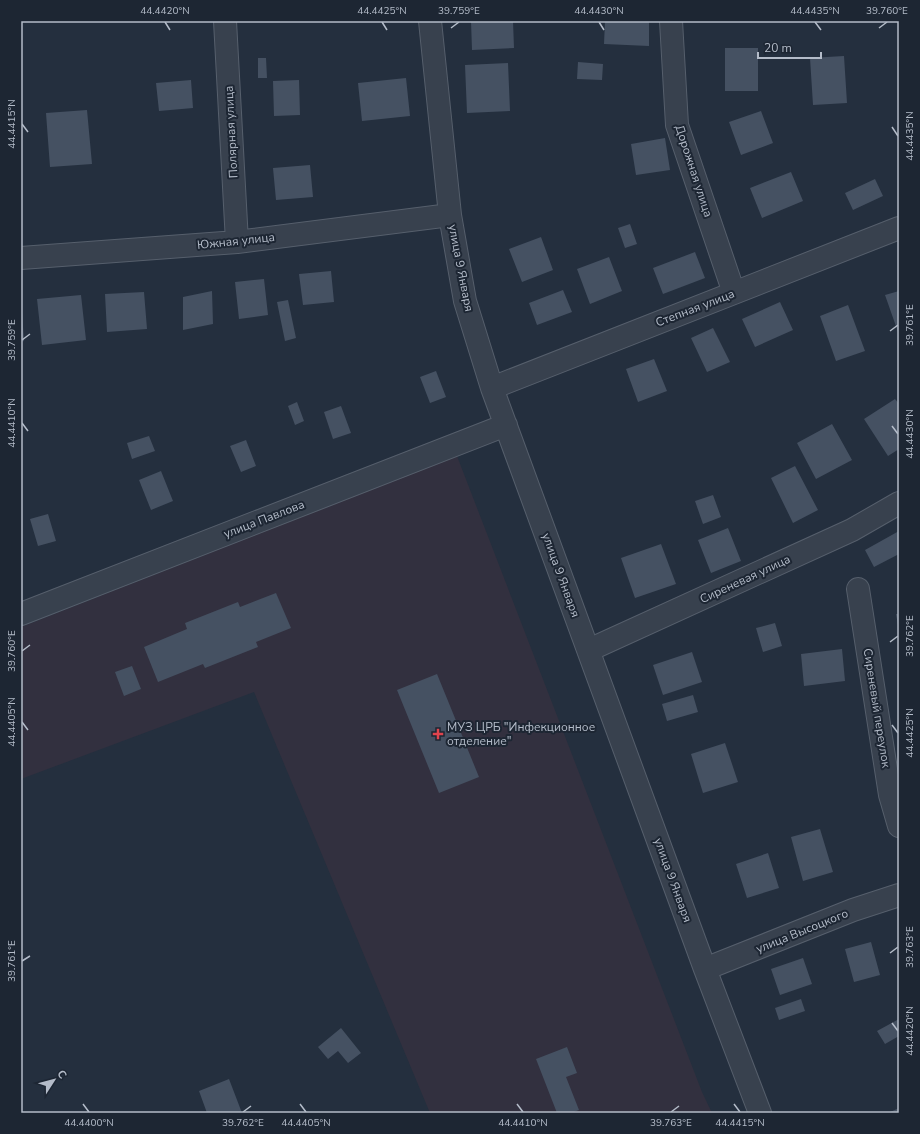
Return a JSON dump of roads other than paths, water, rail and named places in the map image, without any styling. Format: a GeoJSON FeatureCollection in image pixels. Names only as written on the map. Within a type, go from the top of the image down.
{"type":"FeatureCollection","features":[{"type":"Feature","properties":{"kind":"street","name":"Полярная улица"},"geometry":{"type":"LineString","coordinates":[[225,21],[237,242]]}},
{"type":"Feature","properties":{"kind":"street","name":"улица 9 Января"},"geometry":{"type":"LineString","coordinates":[[430,21],[450,215],[465,301],[492,388],[705,969],[760,1113]]}},
{"type":"Feature","properties":{"kind":"street","name":"Дорожная улица"},"geometry":{"type":"LineString","coordinates":[[671,21],[677,125],[734,293]]}},
{"type":"Feature","properties":{"kind":"street","name":"Южная улица"},"geometry":{"type":"LineString","coordinates":[[21,258],[237,242],[450,215]]}},
{"type":"Feature","properties":{"kind":"street","name":"Степная улица"},"geometry":{"type":"LineString","coordinates":[[492,388],[899,228]]}},
{"type":"Feature","properties":{"kind":"street","name":"улица Павлова"},"geometry":{"type":"LineString","coordinates":[[21,614],[506,424]]}},
{"type":"Feature","properties":{"kind":"street","name":"Сиреневая улица"},"geometry":{"type":"LineString","coordinates":[[589,650],[852,530],[899,503]]}},
{"type":"Feature","properties":{"kind":"street","name":"Сиреневый переулок"},"geometry":{"type":"LineString","coordinates":[[858,589],[890,795],[899,826]]}},
{"type":"Feature","properties":{"kind":"street","name":"улица Высоцкого"},"geometry":{"type":"LineString","coordinates":[[705,969],[853,910],[899,895]]}},
{"type":"Feature","properties":{"kind":"place","name":"МУЗ ЦРБ \"Инфекционное отделение\""},"geometry":{"type":"Point","coordinates":[438,734]}}]}
